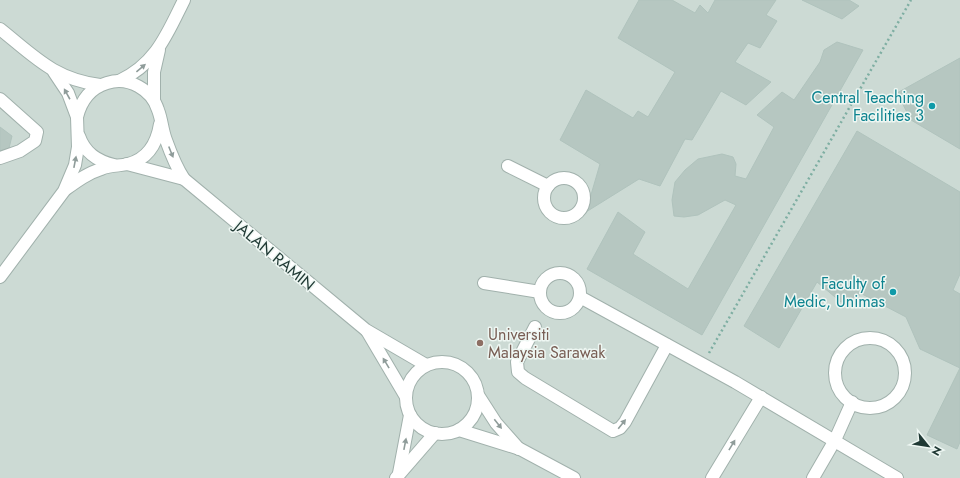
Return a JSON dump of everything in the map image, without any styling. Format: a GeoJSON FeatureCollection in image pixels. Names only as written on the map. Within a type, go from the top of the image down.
{"type":"FeatureCollection","features":[{"type":"Feature","properties":{"kind":"street"},"geometry":{"type":"LineString","coordinates":[[154,100],[154,72],[159,50],[184,0]]}},
{"type":"Feature","properties":{"kind":"street"},"geometry":{"type":"LineString","coordinates":[[0,29],[54,72],[73,80],[100,85],[119,81],[131,75],[142,67],[159,50]]}},
{"type":"Feature","properties":{"kind":"street"},"geometry":{"type":"LineString","coordinates":[[54,72],[68,94],[77,117]]}},
{"type":"Feature","properties":{"kind":"street"},"geometry":{"type":"LineString","coordinates":[[64,191],[89,173],[115,165],[127,164],[140,159],[151,150],[158,138],[160,124],[159,111],[154,100],[144,90],[132,83],[119,81]]}},
{"type":"Feature","properties":{"kind":"street"},"geometry":{"type":"LineString","coordinates":[[0,277],[64,191],[76,165],[78,147],[77,117],[84,99],[100,85]]}},
{"type":"Feature","properties":{"kind":"street"},"geometry":{"type":"LineString","coordinates":[[0,99],[37,132],[35,141],[20,151],[0,158]]}},
{"type":"Feature","properties":{"kind":"street"},"geometry":{"type":"LineString","coordinates":[[160,124],[176,167],[184,179]]}},
{"type":"Feature","properties":{"kind":"street"},"geometry":{"type":"LineString","coordinates":[[77,131],[82,144],[90,155],[102,162],[115,165]]}},
{"type":"Feature","properties":{"kind":"street"},"geometry":{"type":"LineString","coordinates":[[127,164],[184,179]]}},
{"type":"Feature","properties":{"kind":"street"},"geometry":{"type":"LineString","coordinates":[[508,166],[548,186]]}},
{"type":"Feature","properties":{"kind":"street","name":"JALAN RAMIN"},"geometry":{"type":"LineString","coordinates":[[184,179],[366,330],[426,365]]}},
{"type":"Feature","properties":{"kind":"street"},"geometry":{"type":"LineString","coordinates":[[566,273],[578,282],[580,297],[573,308],[560,313],[547,308],[541,298],[540,292],[542,284],[552,274],[566,273]]}},
{"type":"Feature","properties":{"kind":"street"},"geometry":{"type":"LineString","coordinates":[[484,284],[540,292]]}},
{"type":"Feature","properties":{"kind":"street"},"geometry":{"type":"LineString","coordinates":[[580,297],[761,397],[897,478]]}},
{"type":"Feature","properties":{"kind":"street"},"geometry":{"type":"LineString","coordinates":[[535,327],[517,362],[518,372],[525,378],[613,431],[620,428],[667,344]]}},
{"type":"Feature","properties":{"kind":"street","name":"JALAN RAMIN"},"geometry":{"type":"LineString","coordinates":[[366,330],[406,397]]}},
{"type":"Feature","properties":{"kind":"street"},"geometry":{"type":"LineString","coordinates":[[870,338],[889,343],[902,358],[905,367],[902,386],[897,395],[881,406],[861,406],[852,402],[844,396],[838,383],[836,368],[838,359],[844,350],[860,339],[870,338]]}},
{"type":"Feature","properties":{"kind":"street"},"geometry":{"type":"LineString","coordinates":[[439,361],[451,362],[462,367],[476,384],[478,395],[474,415],[459,430],[447,434],[435,433],[416,424],[410,415],[406,397],[412,378],[426,365],[439,361]]}},
{"type":"Feature","properties":{"kind":"street"},"geometry":{"type":"LineString","coordinates":[[478,395],[496,423],[520,449]]}},
{"type":"Feature","properties":{"kind":"street"},"geometry":{"type":"LineString","coordinates":[[712,478],[761,397]]}},
{"type":"Feature","properties":{"kind":"street"},"geometry":{"type":"LineString","coordinates":[[813,478],[835,440],[852,402]]}},
{"type":"Feature","properties":{"kind":"street"},"geometry":{"type":"LineString","coordinates":[[398,476],[410,415]]}},
{"type":"Feature","properties":{"kind":"street"},"geometry":{"type":"LineString","coordinates":[[459,430],[520,449],[574,478]]}},
{"type":"Feature","properties":{"kind":"street"},"geometry":{"type":"LineString","coordinates":[[398,476],[435,433]]}},
{"type":"Feature","properties":{"kind":"path"},"geometry":{"type":"LineString","coordinates":[[702,364],[911,0]]}},
{"type":"Feature","properties":{"kind":"shaded area","name":"Universiti Malaysia Sarawak"},"geometry":{"type":"Polygon","coordinates":[[[0,0],[960,0],[960,478],[0,478],[0,0]]]}},
{"type":"Feature","properties":{"kind":"building"},"geometry":{"type":"Polygon","coordinates":[[[639,0],[672,0],[695,13],[700,5],[708,13],[715,0],[776,0],[766,15],[777,21],[760,48],[748,43],[735,62],[771,82],[746,105],[721,91],[692,140],[685,139],[660,186],[639,179],[586,212],[600,164],[560,140],[586,90],[633,118],[638,111],[648,117],[675,72],[618,38],[639,0]]]}},
{"type":"Feature","properties":{"kind":"building"},"geometry":{"type":"Polygon","coordinates":[[[802,0],[849,0],[859,6],[842,19],[802,0]]]}},
{"type":"Feature","properties":{"kind":"building"},"geometry":{"type":"Polygon","coordinates":[[[837,42],[863,50],[702,335],[587,269],[618,212],[645,232],[633,254],[688,289],[736,205],[725,200],[698,215],[684,217],[674,216],[672,200],[675,182],[685,170],[698,159],[722,154],[733,157],[736,164],[735,176],[746,179],[774,127],[757,115],[782,92],[794,100],[820,62],[824,50],[837,42]]]}},
{"type":"Feature","properties":{"kind":"building","name":"Central Teaching Facilities 3"},"geometry":{"type":"Polygon","coordinates":[[[960,58],[960,149],[911,120],[897,93],[960,58]]]}},
{"type":"Feature","properties":{"kind":"building"},"geometry":{"type":"Polygon","coordinates":[[[0,127],[12,136],[9,148],[0,151],[0,127]]]}},
{"type":"Feature","properties":{"kind":"building","name":"Faculty of Medic, Unimas"},"geometry":{"type":"Polygon","coordinates":[[[857,131],[960,192],[960,274],[953,290],[960,294],[960,368],[920,349],[906,317],[862,294],[841,302],[817,282],[779,348],[744,326],[857,131]]]}},
{"type":"Feature","properties":{"kind":"building"},"geometry":{"type":"Polygon","coordinates":[[[960,368],[960,442],[957,449],[927,435],[960,368]]]}},
{"type":"Feature","properties":{"kind":"place","name":"Central Teaching Facilities 3"},"geometry":{"type":"Point","coordinates":[932,106]}},
{"type":"Feature","properties":{"kind":"place","name":"Faculty of Medic, Unimas"},"geometry":{"type":"Point","coordinates":[893,292]}},
{"type":"Feature","properties":{"kind":"place","name":"Universiti Malaysia Sarawak"},"geometry":{"type":"Point","coordinates":[480,343]}}]}
